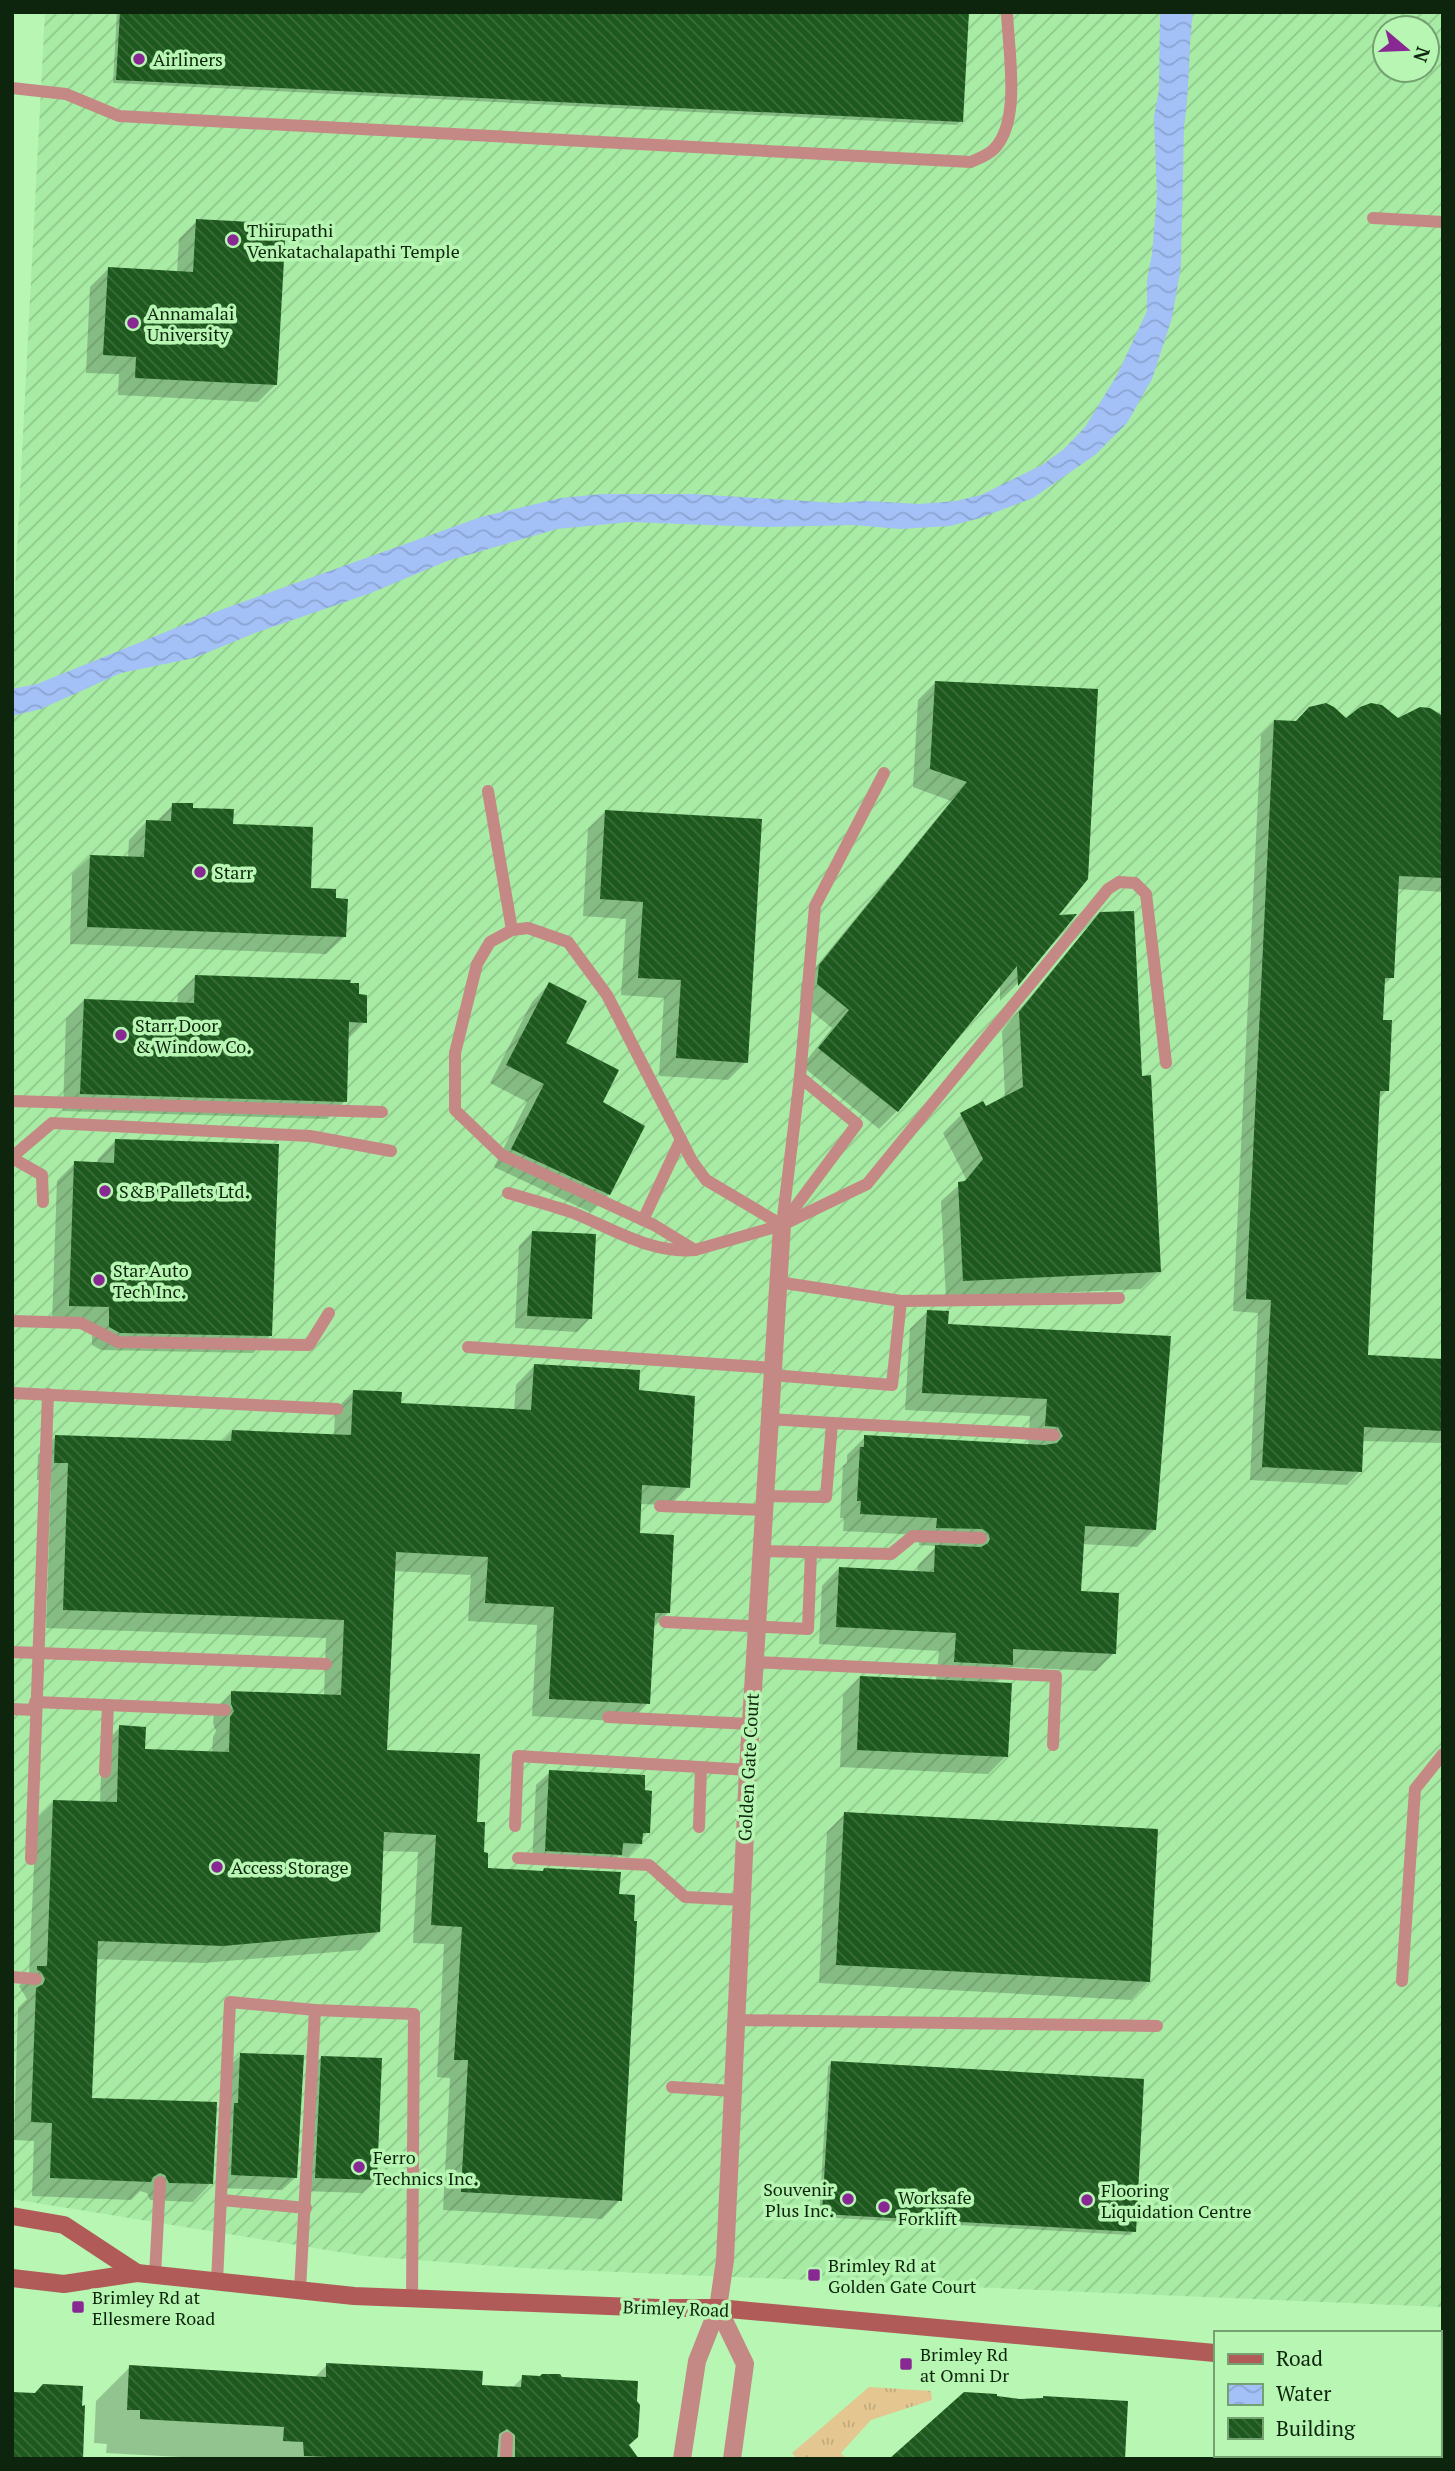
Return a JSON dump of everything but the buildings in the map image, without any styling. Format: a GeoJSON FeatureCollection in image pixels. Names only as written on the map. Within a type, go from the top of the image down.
{"type":"FeatureCollection","features":[{"type":"Feature","properties":{"kind":"main road","name":"Brimley Road"},"geometry":{"type":"LineString","coordinates":[[12,2216],[64,2225],[137,2273]]}},
{"type":"Feature","properties":{"kind":"main road","name":"Brimley Road"},"geometry":{"type":"LineString","coordinates":[[12,2278],[64,2284],[137,2273],[412,2299],[718,2308],[1214,2353]]}},
{"type":"Feature","properties":{"kind":"street","name":"Golden Gate Court"},"geometry":{"type":"LineString","coordinates":[[682,2459],[697,2361],[718,2308],[725,2260],[748,1770],[782,1225]]}},
{"type":"Feature","properties":{"kind":"street"},"geometry":{"type":"LineString","coordinates":[[718,2308],[745,2364],[732,2459]]}},
{"type":"Feature","properties":{"kind":"lane"},"geometry":{"type":"LineString","coordinates":[[12,88],[66,94],[119,116],[971,162],[995,149],[1008,122],[1011,104],[1007,12]]}},
{"type":"Feature","properties":{"kind":"lane"},"geometry":{"type":"LineString","coordinates":[[1373,218],[1443,222]]}},
{"type":"Feature","properties":{"kind":"lane"},"geometry":{"type":"LineString","coordinates":[[782,1225],[800,1077],[815,906],[884,773]]}},
{"type":"Feature","properties":{"kind":"lane"},"geometry":{"type":"LineString","coordinates":[[488,791],[512,930]]}},
{"type":"Feature","properties":{"kind":"lane"},"geometry":{"type":"LineString","coordinates":[[508,1193],[569,1212],[642,1244],[676,1252],[695,1250],[782,1225],[867,1184],[1108,888],[1119,882],[1135,883],[1146,894],[1166,1063]]}},
{"type":"Feature","properties":{"kind":"lane"},"geometry":{"type":"LineString","coordinates":[[695,1250],[643,1220],[502,1155],[454,1110],[455,1054],[477,964],[490,942],[512,930],[528,928],[568,942],[607,995],[692,1161],[706,1180],[782,1225]]}},
{"type":"Feature","properties":{"kind":"lane"},"geometry":{"type":"LineString","coordinates":[[782,1225],[857,1124],[800,1077]]}},
{"type":"Feature","properties":{"kind":"lane"},"geometry":{"type":"LineString","coordinates":[[12,1101],[382,1112]]}},
{"type":"Feature","properties":{"kind":"lane"},"geometry":{"type":"LineString","coordinates":[[43,1202],[42,1175],[12,1157],[52,1124],[310,1136],[391,1151]]}},
{"type":"Feature","properties":{"kind":"lane"},"geometry":{"type":"LineString","coordinates":[[643,1220],[681,1139]]}},
{"type":"Feature","properties":{"kind":"lane"},"geometry":{"type":"LineString","coordinates":[[779,1282],[901,1301],[1119,1298]]}},
{"type":"Feature","properties":{"kind":"lane"},"geometry":{"type":"LineString","coordinates":[[468,1347],[772,1371],[892,1385],[901,1301]]}},
{"type":"Feature","properties":{"kind":"lane"},"geometry":{"type":"LineString","coordinates":[[12,1321],[81,1323],[118,1342],[309,1345],[329,1313]]}},
{"type":"Feature","properties":{"kind":"lane"},"geometry":{"type":"LineString","coordinates":[[12,1393],[337,1409]]}},
{"type":"Feature","properties":{"kind":"lane"},"geometry":{"type":"LineString","coordinates":[[31,1859],[48,1394]]}},
{"type":"Feature","properties":{"kind":"lane"},"geometry":{"type":"LineString","coordinates":[[769,1419],[1054,1434]]}},
{"type":"Feature","properties":{"kind":"lane"},"geometry":{"type":"LineString","coordinates":[[660,1506],[764,1503],[826,1497],[832,1423]]}},
{"type":"Feature","properties":{"kind":"lane"},"geometry":{"type":"LineString","coordinates":[[761,1551],[891,1554],[913,1536],[981,1538]]}},
{"type":"Feature","properties":{"kind":"lane"},"geometry":{"type":"LineString","coordinates":[[665,1622],[808,1629],[811,1552]]}},
{"type":"Feature","properties":{"kind":"lane"},"geometry":{"type":"LineString","coordinates":[[12,1652],[326,1664]]}},
{"type":"Feature","properties":{"kind":"lane"},"geometry":{"type":"LineString","coordinates":[[754,1662],[1056,1676],[1053,1745]]}},
{"type":"Feature","properties":{"kind":"lane"},"geometry":{"type":"LineString","coordinates":[[105,1772],[108,1705]]}},
{"type":"Feature","properties":{"kind":"lane"},"geometry":{"type":"LineString","coordinates":[[12,1709],[108,1705],[225,1710]]}},
{"type":"Feature","properties":{"kind":"lane"},"geometry":{"type":"LineString","coordinates":[[608,1717],[751,1724]]}},
{"type":"Feature","properties":{"kind":"lane"},"geometry":{"type":"LineString","coordinates":[[1402,1981],[1415,1789],[1443,1754]]}},
{"type":"Feature","properties":{"kind":"lane"},"geometry":{"type":"LineString","coordinates":[[515,1826],[518,1756],[748,1770]]}},
{"type":"Feature","properties":{"kind":"lane"},"geometry":{"type":"LineString","coordinates":[[699,1827],[701,1767]]}},
{"type":"Feature","properties":{"kind":"lane"},"geometry":{"type":"LineString","coordinates":[[518,1858],[649,1865],[685,1897],[742,1900]]}},
{"type":"Feature","properties":{"kind":"lane"},"geometry":{"type":"LineString","coordinates":[[12,1977],[36,1979]]}},
{"type":"Feature","properties":{"kind":"lane"},"geometry":{"type":"LineString","coordinates":[[217,2282],[230,2002],[315,2010],[414,2014],[412,2299]]}},
{"type":"Feature","properties":{"kind":"lane"},"geometry":{"type":"LineString","coordinates":[[300,2290],[315,2010]]}},
{"type":"Feature","properties":{"kind":"lane"},"geometry":{"type":"LineString","coordinates":[[736,2020],[1157,2026]]}},
{"type":"Feature","properties":{"kind":"lane"},"geometry":{"type":"LineString","coordinates":[[672,2087],[733,2091]]}},
{"type":"Feature","properties":{"kind":"lane"},"geometry":{"type":"LineString","coordinates":[[155,2275],[160,2182]]}},
{"type":"Feature","properties":{"kind":"lane"},"geometry":{"type":"LineString","coordinates":[[222,2200],[306,2208]]}},
{"type":"Feature","properties":{"kind":"lane"},"geometry":{"type":"LineString","coordinates":[[506,2459],[507,2438]]}},
{"type":"Feature","properties":{"kind":"shaded area"},"geometry":{"type":"Polygon","coordinates":[[[45,12],[1443,12],[1443,2307],[524,2268],[364,2256],[12,2199],[12,646],[45,12]]]}},
{"type":"Feature","properties":{"kind":"green space"},"geometry":{"type":"Polygon","coordinates":[[[869,2387],[931,2391],[932,2400],[871,2420],[841,2453],[847,2459],[797,2459],[792,2453],[869,2387]]]}},
{"type":"Feature","properties":{"kind":"water"},"geometry":{"type":"Polygon","coordinates":[[[1160,12],[1193,12],[1184,127],[1181,266],[1172,318],[1152,379],[1127,423],[1095,455],[1033,498],[950,526],[900,529],[854,525],[767,527],[629,522],[557,529],[447,561],[371,593],[255,633],[194,658],[121,673],[41,709],[12,716],[12,689],[37,684],[215,612],[481,517],[561,498],[602,494],[693,494],[837,503],[867,501],[919,504],[956,501],[981,495],[1042,465],[1064,449],[1085,427],[1117,375],[1147,311],[1147,280],[1157,196],[1154,117],[1159,89],[1160,12]]]}},
{"type":"Feature","properties":{"kind":"place","name":"Airliners"},"geometry":{"type":"Point","coordinates":[139,59]}},
{"type":"Feature","properties":{"kind":"place","name":"Thirupathi Venkatachalapathi Temple"},"geometry":{"type":"Point","coordinates":[233,240]}},
{"type":"Feature","properties":{"kind":"place","name":"Annamalai University"},"geometry":{"type":"Point","coordinates":[133,323]}},
{"type":"Feature","properties":{"kind":"place","name":"Starr"},"geometry":{"type":"Point","coordinates":[200,872]}},
{"type":"Feature","properties":{"kind":"place","name":"Starr Door & Window Co."},"geometry":{"type":"Point","coordinates":[121,1035]}},
{"type":"Feature","properties":{"kind":"place","name":"S&B Pallets Ltd."},"geometry":{"type":"Point","coordinates":[105,1191]}},
{"type":"Feature","properties":{"kind":"place","name":"Star Auto Tech Inc."},"geometry":{"type":"Point","coordinates":[99,1280]}},
{"type":"Feature","properties":{"kind":"place","name":"Access Storage"},"geometry":{"type":"Point","coordinates":[217,1867]}},
{"type":"Feature","properties":{"kind":"place","name":"Ferro Technics Inc."},"geometry":{"type":"Point","coordinates":[359,2167]}},
{"type":"Feature","properties":{"kind":"place","name":"Souvenir Plus Inc."},"geometry":{"type":"Point","coordinates":[848,2199]}},
{"type":"Feature","properties":{"kind":"place","name":"Flooring Liquidation Centre"},"geometry":{"type":"Point","coordinates":[1087,2200]}},
{"type":"Feature","properties":{"kind":"place","name":"Worksafe Forklift"},"geometry":{"type":"Point","coordinates":[884,2207]}},
{"type":"Feature","properties":{"kind":"place","name":"Brimley Rd at Golden Gate Court"},"geometry":{"type":"Point","coordinates":[814,2275]}},
{"type":"Feature","properties":{"kind":"place","name":"Brimley Rd at Ellesmere Road"},"geometry":{"type":"Point","coordinates":[78,2307]}},
{"type":"Feature","properties":{"kind":"place","name":"Brimley Rd at Omni Dr"},"geometry":{"type":"Point","coordinates":[906,2364]}}]}
